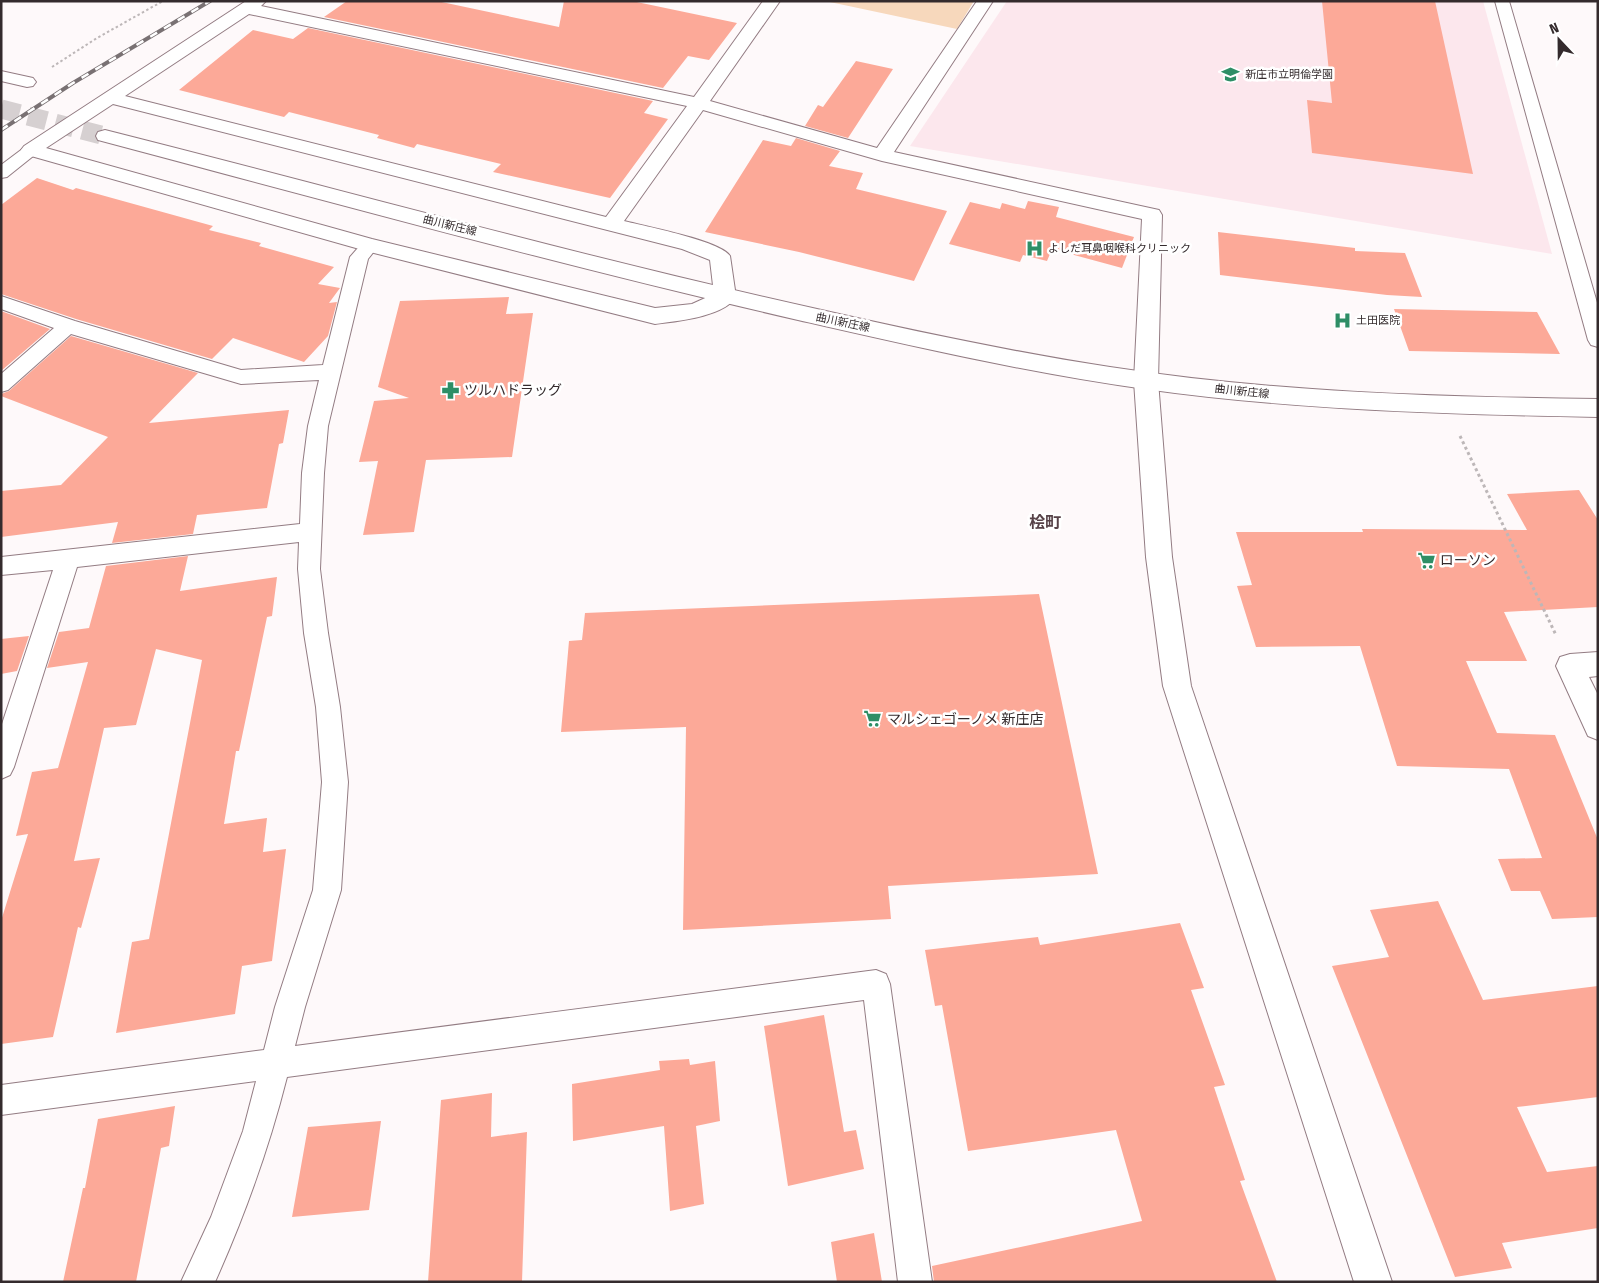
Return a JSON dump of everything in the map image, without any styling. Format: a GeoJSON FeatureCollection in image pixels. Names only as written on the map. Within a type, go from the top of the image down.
{"type":"FeatureCollection","features":[{"type":"Feature","properties":{"kind":"street"},"geometry":{"type":"LineString","coordinates":[[610,225],[772,1]]}},
{"type":"Feature","properties":{"kind":"street"},"geometry":{"type":"LineString","coordinates":[[882,154],[986,1]]}},
{"type":"Feature","properties":{"kind":"street"},"geometry":{"type":"LineString","coordinates":[[31,150],[252,5],[292,18],[698,103],[882,154],[1152,215],[1146,381],[1159,557],[1176,686],[1373,1282]]}},
{"type":"Feature","properties":{"kind":"street"},"geometry":{"type":"LineString","coordinates":[[292,18],[312,5]]}},
{"type":"Feature","properties":{"kind":"street"},"geometry":{"type":"LineString","coordinates":[[1,76],[27,82]]}},
{"type":"Feature","properties":{"kind":"street"},"geometry":{"type":"LineString","coordinates":[[31,150],[370,245],[655,316],[696,311],[725,297],[720,256],[688,244],[111,98]]}},
{"type":"Feature","properties":{"kind":"street","name":"曲川新庄線"},"geometry":{"type":"LineString","coordinates":[[105,136],[725,297],[1013,358],[1146,381],[1316,399],[1446,406],[1598,408]]}},
{"type":"Feature","properties":{"kind":"street"},"geometry":{"type":"LineString","coordinates":[[1598,664],[1570,666],[1598,727]]}},
{"type":"Feature","properties":{"kind":"lane"},"geometry":{"type":"LineString","coordinates":[[1502,1],[1598,340]]}},
{"type":"Feature","properties":{"kind":"lane"},"geometry":{"type":"LineString","coordinates":[[1,172],[31,150]]}},
{"type":"Feature","properties":{"kind":"lane"},"geometry":{"type":"LineString","coordinates":[[198,1282],[225,1223],[258,1131],[290,1007],[327,890],[335,782],[328,707],[316,632],[309,569],[313,473],[318,426],[359,256],[370,245]]}},
{"type":"Feature","properties":{"kind":"lane"},"geometry":{"type":"LineString","coordinates":[[1,302],[68,326],[241,377],[332,372]]}},
{"type":"Feature","properties":{"kind":"lane"},"geometry":{"type":"LineString","coordinates":[[1,385],[68,326]]}},
{"type":"Feature","properties":{"kind":"lane"},"geometry":{"type":"LineString","coordinates":[[1,566],[310,532]]}},
{"type":"Feature","properties":{"kind":"lane"},"geometry":{"type":"LineString","coordinates":[[1,767],[68,559]]}},
{"type":"Feature","properties":{"kind":"lane"},"geometry":{"type":"LineString","coordinates":[[1,1100],[876,984],[915,1282]]}},
{"type":"Feature","properties":{"kind":"path"},"geometry":{"type":"LineString","coordinates":[[27,82],[97,38],[163,1]]}},
{"type":"Feature","properties":{"kind":"path"},"geometry":{"type":"LineString","coordinates":[[1446,406],[1570,666]]}},
{"type":"Feature","properties":{"kind":"shaded area"},"geometry":{"type":"Polygon","coordinates":[[[825,1],[974,1],[957,29],[825,1]]]}},
{"type":"Feature","properties":{"kind":"shaded area","name":"新庄市立明倫学園"},"geometry":{"type":"Polygon","coordinates":[[[1007,1],[1483,1],[1552,254],[910,146],[1007,1]]]}},
{"type":"Feature","properties":{"kind":"building"},"geometry":{"type":"Polygon","coordinates":[[[347,1],[437,1],[559,27],[564,1],[632,1],[737,23],[709,60],[688,56],[663,88],[324,17],[347,1]]]}},
{"type":"Feature","properties":{"kind":"building"},"geometry":{"type":"Polygon","coordinates":[[[1322,1],[1435,1],[1473,174],[1312,153],[1307,100],[1332,103],[1322,1]]]}},
{"type":"Feature","properties":{"kind":"building"},"geometry":{"type":"Polygon","coordinates":[[[308,28],[653,101],[644,113],[668,119],[610,198],[493,172],[501,164],[417,144],[414,148],[377,138],[379,135],[289,112],[284,117],[179,90],[253,30],[293,39],[308,28]]]}},
{"type":"Feature","properties":{"kind":"building"},"geometry":{"type":"Polygon","coordinates":[[[856,61],[893,69],[848,138],[805,126],[818,105],[823,107],[856,61]]]}},
{"type":"Feature","properties":{"kind":"building"},"geometry":{"type":"Polygon","coordinates":[[[796,138],[840,151],[829,166],[863,173],[856,189],[947,211],[914,281],[799,252],[705,232],[763,140],[791,146],[796,138]]]}},
{"type":"Feature","properties":{"kind":"building"},"geometry":{"type":"Polygon","coordinates":[[[37,178],[73,190],[76,188],[213,226],[209,230],[261,243],[259,246],[334,267],[318,284],[340,288],[329,303],[337,302],[328,336],[304,362],[233,338],[212,359],[76,319],[1,294],[1,205],[37,178]]]}},
{"type":"Feature","properties":{"kind":"building"},"geometry":{"type":"Polygon","coordinates":[[[1028,201],[1059,207],[1056,217],[1134,237],[1122,268],[1052,249],[1047,261],[1023,255],[1020,262],[949,244],[970,202],[1000,209],[1002,203],[1025,209],[1028,201]]]}},
{"type":"Feature","properties":{"kind":"building"},"geometry":{"type":"Polygon","coordinates":[[[1218,232],[1355,248],[1355,251],[1405,253],[1422,297],[1387,295],[1220,275],[1218,232]]]}},
{"type":"Feature","properties":{"kind":"building"},"geometry":{"type":"Polygon","coordinates":[[[509,297],[506,314],[533,313],[512,457],[426,460],[414,532],[363,535],[378,461],[359,462],[374,401],[409,398],[378,387],[400,301],[509,297]]]}},
{"type":"Feature","properties":{"kind":"building"},"geometry":{"type":"Polygon","coordinates":[[[1394,309],[1537,312],[1560,354],[1409,351],[1394,309]]]}},
{"type":"Feature","properties":{"kind":"building"},"geometry":{"type":"Polygon","coordinates":[[[1,311],[50,329],[1,371],[1,311]]]}},
{"type":"Feature","properties":{"kind":"building"},"geometry":{"type":"Polygon","coordinates":[[[71,336],[198,373],[149,423],[289,410],[283,443],[279,444],[267,508],[197,515],[193,534],[112,543],[118,522],[1,537],[1,491],[61,485],[108,437],[1,396],[1,394],[9,391],[71,336]]]}},
{"type":"Feature","properties":{"kind":"building"},"geometry":{"type":"Polygon","coordinates":[[[1579,490],[1598,520],[1598,607],[1504,612],[1527,661],[1466,661],[1497,733],[1555,735],[1598,840],[1598,917],[1552,919],[1540,891],[1511,891],[1498,859],[1542,858],[1509,769],[1397,766],[1360,646],[1256,647],[1237,586],[1252,585],[1236,532],[1363,532],[1362,529],[1527,530],[1507,494],[1579,490]]]}},
{"type":"Feature","properties":{"kind":"building"},"geometry":{"type":"Polygon","coordinates":[[[188,556],[180,591],[277,577],[272,616],[267,617],[239,751],[236,751],[224,824],[267,818],[263,852],[286,849],[272,961],[242,966],[235,1014],[116,1033],[132,942],[149,939],[202,660],[156,649],[136,725],[104,728],[74,861],[100,858],[81,928],[78,927],[53,1037],[1,1044],[1,921],[28,834],[16,836],[32,772],[58,768],[88,662],[47,668],[59,632],[89,628],[106,566],[188,556]]]}},
{"type":"Feature","properties":{"kind":"building"},"geometry":{"type":"Polygon","coordinates":[[[1039,594],[1098,874],[888,886],[891,919],[683,930],[686,727],[561,732],[569,641],[582,640],[585,613],[1039,594]]]}},
{"type":"Feature","properties":{"kind":"building"},"geometry":{"type":"Polygon","coordinates":[[[29,636],[17,671],[1,674],[1,639],[29,636]]]}},
{"type":"Feature","properties":{"kind":"building"},"geometry":{"type":"Polygon","coordinates":[[[1438,901],[1483,1000],[1598,986],[1598,1097],[1517,1107],[1547,1172],[1598,1166],[1598,1228],[1502,1243],[1512,1268],[1455,1277],[1332,966],[1389,957],[1370,910],[1438,901]]]}},
{"type":"Feature","properties":{"kind":"building"},"geometry":{"type":"Polygon","coordinates":[[[1180,923],[1204,988],[1191,990],[1225,1085],[1214,1087],[1245,1180],[1240,1181],[1277,1282],[934,1282],[932,1266],[1142,1221],[1116,1130],[968,1151],[942,1005],[935,1006],[925,950],[1038,937],[1040,945],[1180,923]]]}},
{"type":"Feature","properties":{"kind":"building"},"geometry":{"type":"Polygon","coordinates":[[[824,1015],[844,1132],[856,1130],[864,1169],[788,1186],[764,1026],[824,1015]]]}},
{"type":"Feature","properties":{"kind":"building"},"geometry":{"type":"Polygon","coordinates":[[[689,1059],[690,1065],[715,1061],[720,1121],[696,1126],[704,1204],[670,1211],[664,1126],[573,1141],[572,1084],[660,1070],[659,1061],[689,1059]]]}},
{"type":"Feature","properties":{"kind":"building"},"geometry":{"type":"Polygon","coordinates":[[[492,1093],[491,1137],[527,1132],[522,1282],[428,1282],[441,1100],[492,1093]]]}},
{"type":"Feature","properties":{"kind":"building"},"geometry":{"type":"Polygon","coordinates":[[[175,1106],[169,1146],[161,1148],[136,1282],[63,1282],[83,1188],[85,1188],[98,1119],[175,1106]]]}},
{"type":"Feature","properties":{"kind":"building"},"geometry":{"type":"Polygon","coordinates":[[[381,1121],[369,1210],[292,1217],[308,1127],[381,1121]]]}},
{"type":"Feature","properties":{"kind":"building"},"geometry":{"type":"Polygon","coordinates":[[[874,1233],[882,1282],[837,1282],[831,1242],[874,1233]]]}},
{"type":"Feature","properties":{"kind":"tunnel"},"geometry":{"type":"LineString","coordinates":[[1,109],[105,136]]}},
{"type":"Feature","properties":{"kind":"railway"},"geometry":{"type":"LineString","coordinates":[[1,130],[73,83],[210,1]]}},
{"type":"Feature","properties":{"kind":"place","name":"新庄市立明倫学園"},"geometry":{"type":"Point","coordinates":[1231,74]}},
{"type":"Feature","properties":{"kind":"place","name":"よしだ耳鼻咽喉科クリニック"},"geometry":{"type":"Point","coordinates":[1034,248]}},
{"type":"Feature","properties":{"kind":"place","name":"土田医院"},"geometry":{"type":"Point","coordinates":[1342,320]}},
{"type":"Feature","properties":{"kind":"place","name":"ツルハドラッグ"},"geometry":{"type":"Point","coordinates":[450,390]}},
{"type":"Feature","properties":{"kind":"place","name":"ローソン"},"geometry":{"type":"Point","coordinates":[1426,560]}},
{"type":"Feature","properties":{"kind":"place","name":"マルシェゴーノメ 新庄店"},"geometry":{"type":"Point","coordinates":[873,719]}},
{"type":"Feature","properties":{"kind":"district","name":"桧町"},"geometry":{"type":"Point","coordinates":[1045,522]}}]}
